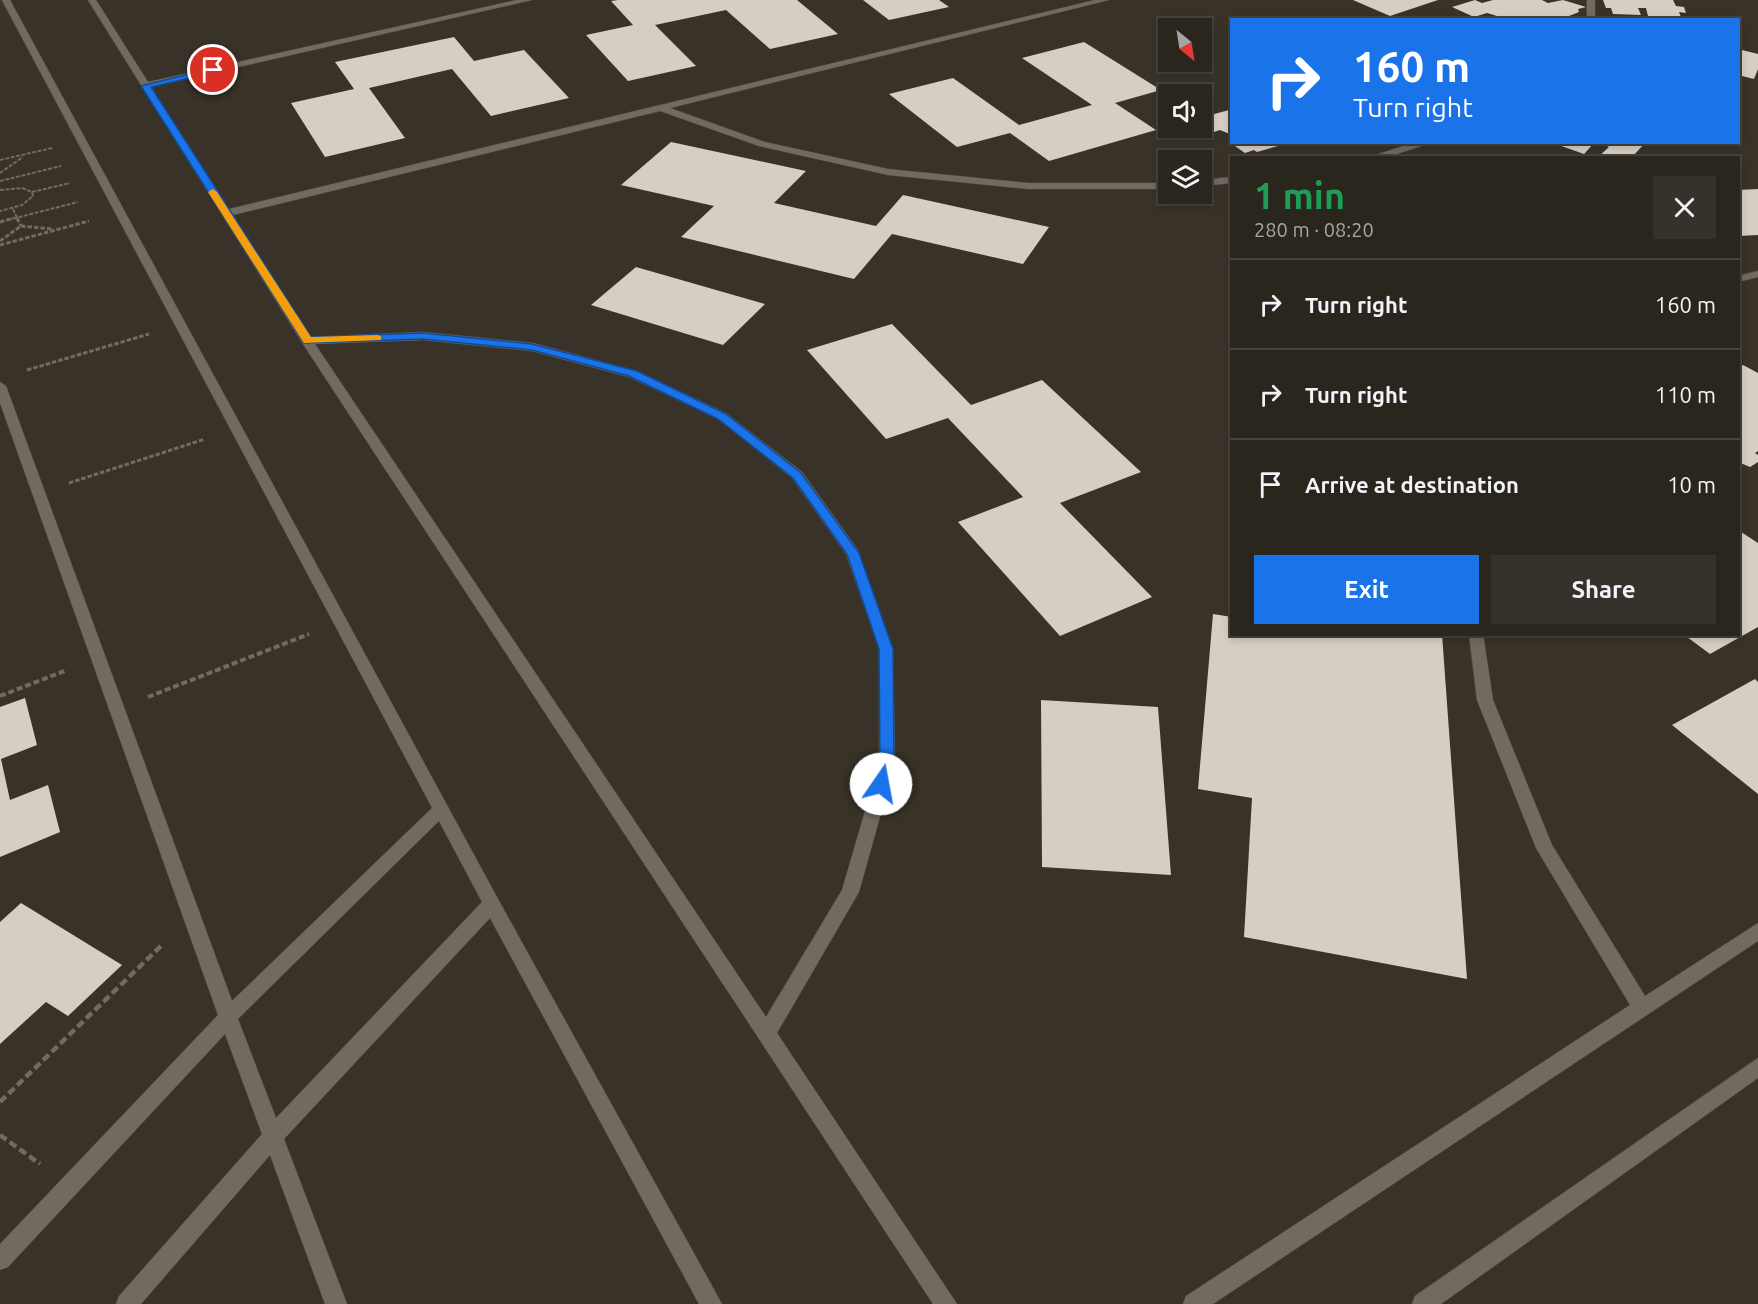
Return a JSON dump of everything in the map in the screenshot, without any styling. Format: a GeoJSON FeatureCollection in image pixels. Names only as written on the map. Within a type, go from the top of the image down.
{"type":"FeatureCollection","features":[{"type":"Feature","properties":{"kind":"street"},"geometry":{"type":"LineString","coordinates":[[6,0],[492,904],[711,1304]]}},
{"type":"Feature","properties":{"kind":"street"},"geometry":{"type":"LineString","coordinates":[[92,0],[308,341],[946,1304]]}},
{"type":"Feature","properties":{"kind":"street"},"geometry":{"type":"LineString","coordinates":[[146,86],[528,0]]}},
{"type":"Feature","properties":{"kind":"street"},"geometry":{"type":"LineString","coordinates":[[226,213],[1105,0]]}},
{"type":"Feature","properties":{"kind":"street"},"geometry":{"type":"LineString","coordinates":[[1591,0],[1591,18]]}},
{"type":"Feature","properties":{"kind":"street"},"geometry":{"type":"LineString","coordinates":[[661,108],[762,144],[888,171],[1028,186],[1158,186]]}},
{"type":"Feature","properties":{"kind":"street"},"geometry":{"type":"LineString","coordinates":[[1378,156],[1422,144]]}},
{"type":"Feature","properties":{"kind":"street"},"geometry":{"type":"LineString","coordinates":[[1212,182],[1230,180]]}},
{"type":"Feature","properties":{"kind":"street"},"geometry":{"type":"LineString","coordinates":[[1740,278],[1758,274]]}},
{"type":"Feature","properties":{"kind":"street"},"geometry":{"type":"LineString","coordinates":[[308,341],[423,336],[532,347],[633,374],[722,416],[797,475],[853,553],[886,649],[887,763],[850,892],[767,1033]]}},
{"type":"Feature","properties":{"kind":"street"},"geometry":{"type":"LineString","coordinates":[[0,386],[228,1017],[336,1304]]}},
{"type":"Feature","properties":{"kind":"street"},"geometry":{"type":"LineString","coordinates":[[1476,636],[1485,700],[1545,848],[1642,1008]]}},
{"type":"Feature","properties":{"kind":"street"},"geometry":{"type":"LineString","coordinates":[[0,1259],[228,1017],[442,808]]}},
{"type":"Feature","properties":{"kind":"street"},"geometry":{"type":"LineString","coordinates":[[127,1304],[273,1136],[492,904]]}},
{"type":"Feature","properties":{"kind":"street"},"geometry":{"type":"LineString","coordinates":[[1194,1304],[1758,932]]}},
{"type":"Feature","properties":{"kind":"street"},"geometry":{"type":"LineString","coordinates":[[1423,1304],[1758,1067]]}},
{"type":"Feature","properties":{"kind":"path"},"geometry":{"type":"LineString","coordinates":[[0,160],[81,141]]}},
{"type":"Feature","properties":{"kind":"path"},"geometry":{"type":"LineString","coordinates":[[0,210],[13,208],[29,201],[32,192],[22,188],[2,190],[0,174],[20,158],[35,152]]}},
{"type":"Feature","properties":{"kind":"path"},"geometry":{"type":"LineString","coordinates":[[1,181],[91,159]]}},
{"type":"Feature","properties":{"kind":"path"},"geometry":{"type":"LineString","coordinates":[[0,222],[110,195]]}},
{"type":"Feature","properties":{"kind":"path"},"geometry":{"type":"LineString","coordinates":[[13,208],[21,226]]}},
{"type":"Feature","properties":{"kind":"path"},"geometry":{"type":"LineString","coordinates":[[0,243],[120,213]]}},
{"type":"Feature","properties":{"kind":"path"},"geometry":{"type":"LineString","coordinates":[[0,243],[21,226],[61,229]]}},
{"type":"Feature","properties":{"kind":"path"},"geometry":{"type":"LineString","coordinates":[[23,372],[181,325]]}},
{"type":"Feature","properties":{"kind":"path"},"geometry":{"type":"LineString","coordinates":[[39,494],[237,428]]}},
{"type":"Feature","properties":{"kind":"path"},"geometry":{"type":"LineString","coordinates":[[117,710],[340,621]]}},
{"type":"Feature","properties":{"kind":"path"},"geometry":{"type":"LineString","coordinates":[[0,696],[99,658]]}},
{"type":"Feature","properties":{"kind":"path"},"geometry":{"type":"LineString","coordinates":[[0,1102],[192,916]]}},
{"type":"Feature","properties":{"kind":"path"},"geometry":{"type":"LineString","coordinates":[[0,1135],[70,1185]]}},
{"type":"Feature","properties":{"kind":"building"},"geometry":{"type":"Polygon","coordinates":[[[797,0],[838,34],[770,49],[726,10],[655,25],[696,66],[628,81],[586,35],[633,25],[611,1],[797,0]]]}},
{"type":"Feature","properties":{"kind":"building"},"geometry":{"type":"Polygon","coordinates":[[[863,0],[939,0],[949,7],[889,20],[863,0]]]}},
{"type":"Feature","properties":{"kind":"building"},"geometry":{"type":"Polygon","coordinates":[[[1353,0],[1438,0],[1390,16],[1353,0]]]}},
{"type":"Feature","properties":{"kind":"building"},"geometry":{"type":"Polygon","coordinates":[[[1475,0],[1482,3],[1493,0],[1542,0],[1548,3],[1563,0],[1586,7],[1564,18],[1494,18],[1497,16],[1487,13],[1474,17],[1452,7],[1475,0]]]}},
{"type":"Feature","properties":{"kind":"building"},"geometry":{"type":"Polygon","coordinates":[[[1603,0],[1673,0],[1676,6],[1684,7],[1686,13],[1679,12],[1681,18],[1665,18],[1648,16],[1646,8],[1638,8],[1641,15],[1613,14],[1611,8],[1606,8],[1603,0]]]}},
{"type":"Feature","properties":{"kind":"building"},"geometry":{"type":"Polygon","coordinates":[[[454,37],[474,61],[524,50],[569,98],[491,116],[452,69],[369,88],[405,138],[325,157],[291,103],[354,89],[335,62],[454,37]]]}},
{"type":"Feature","properties":{"kind":"building"},"geometry":{"type":"Polygon","coordinates":[[[1084,42],[1158,88],[1158,91],[1115,103],[1156,130],[1049,161],[1010,133],[957,147],[889,94],[953,78],[1019,125],[1092,105],[1022,58],[1084,42]]]}},
{"type":"Feature","properties":{"kind":"building"},"geometry":{"type":"Polygon","coordinates":[[[1740,50],[1758,54],[1758,69],[1754,79],[1740,76],[1740,50]]]}},
{"type":"Feature","properties":{"kind":"building"},"geometry":{"type":"Polygon","coordinates":[[[1230,111],[1230,134],[1220,130],[1212,130],[1212,115],[1230,111]]]}},
{"type":"Feature","properties":{"kind":"building"},"geometry":{"type":"Polygon","coordinates":[[[671,142],[806,171],[774,203],[876,226],[903,195],[1049,227],[1023,264],[892,234],[854,279],[681,237],[714,206],[621,185],[671,142]]]}},
{"type":"Feature","properties":{"kind":"building"},"geometry":{"type":"Polygon","coordinates":[[[1232,144],[1285,144],[1257,152],[1254,150],[1245,153],[1232,144]]]}},
{"type":"Feature","properties":{"kind":"building"},"geometry":{"type":"Polygon","coordinates":[[[1556,144],[1593,144],[1584,154],[1556,144]]]}},
{"type":"Feature","properties":{"kind":"building"},"geometry":{"type":"Polygon","coordinates":[[[1602,144],[1644,144],[1633,156],[1599,156],[1609,147],[1602,144]]]}},
{"type":"Feature","properties":{"kind":"building"},"geometry":{"type":"Polygon","coordinates":[[[1758,189],[1758,235],[1740,236],[1740,221],[1742,221],[1740,220],[1740,190],[1758,189]]]}},
{"type":"Feature","properties":{"kind":"building"},"geometry":{"type":"Polygon","coordinates":[[[636,267],[765,304],[723,345],[591,305],[636,267]]]}},
{"type":"Feature","properties":{"kind":"building"},"geometry":{"type":"Polygon","coordinates":[[[892,324],[971,405],[1042,380],[1141,472],[1060,503],[1152,597],[1060,636],[958,522],[1023,497],[948,418],[886,439],[807,350],[892,324]]]}},
{"type":"Feature","properties":{"kind":"building"},"geometry":{"type":"Polygon","coordinates":[[[1743,365],[1758,373],[1758,451],[1755,453],[1758,455],[1758,462],[1750,467],[1740,463],[1740,366],[1743,365]]]}},
{"type":"Feature","properties":{"kind":"building"},"geometry":{"type":"Polygon","coordinates":[[[1740,531],[1758,543],[1758,627],[1710,654],[1686,636],[1740,636],[1740,531]]]}},
{"type":"Feature","properties":{"kind":"building"},"geometry":{"type":"Polygon","coordinates":[[[1213,614],[1230,617],[1230,636],[1442,636],[1467,979],[1244,937],[1252,798],[1198,789],[1213,614]]]}},
{"type":"Feature","properties":{"kind":"building"},"geometry":{"type":"Polygon","coordinates":[[[1755,679],[1758,682],[1758,794],[1672,725],[1755,679]]]}},
{"type":"Feature","properties":{"kind":"building"},"geometry":{"type":"Polygon","coordinates":[[[25,698],[37,745],[1,759],[10,800],[48,785],[60,832],[0,857],[0,707],[25,698]]]}},
{"type":"Feature","properties":{"kind":"building"},"geometry":{"type":"Polygon","coordinates":[[[1041,700],[1158,707],[1171,875],[1042,867],[1041,700]]]}},
{"type":"Feature","properties":{"kind":"building"},"geometry":{"type":"Polygon","coordinates":[[[21,903],[122,965],[68,1016],[46,1002],[0,1044],[0,922],[21,903]]]}},
{"type":"Feature","properties":{"kind":"slow traffic"},"geometry":{"type":"LineString","coordinates":[[213,192],[308,341],[377,338]]}},
{"type":"Feature","properties":{"kind":"route"},"geometry":{"type":"LineString","coordinates":[[213,70],[146,86],[308,341],[423,336],[532,347],[633,374],[722,416],[797,475],[853,553],[886,649],[887,763],[881,784]]}}]}
